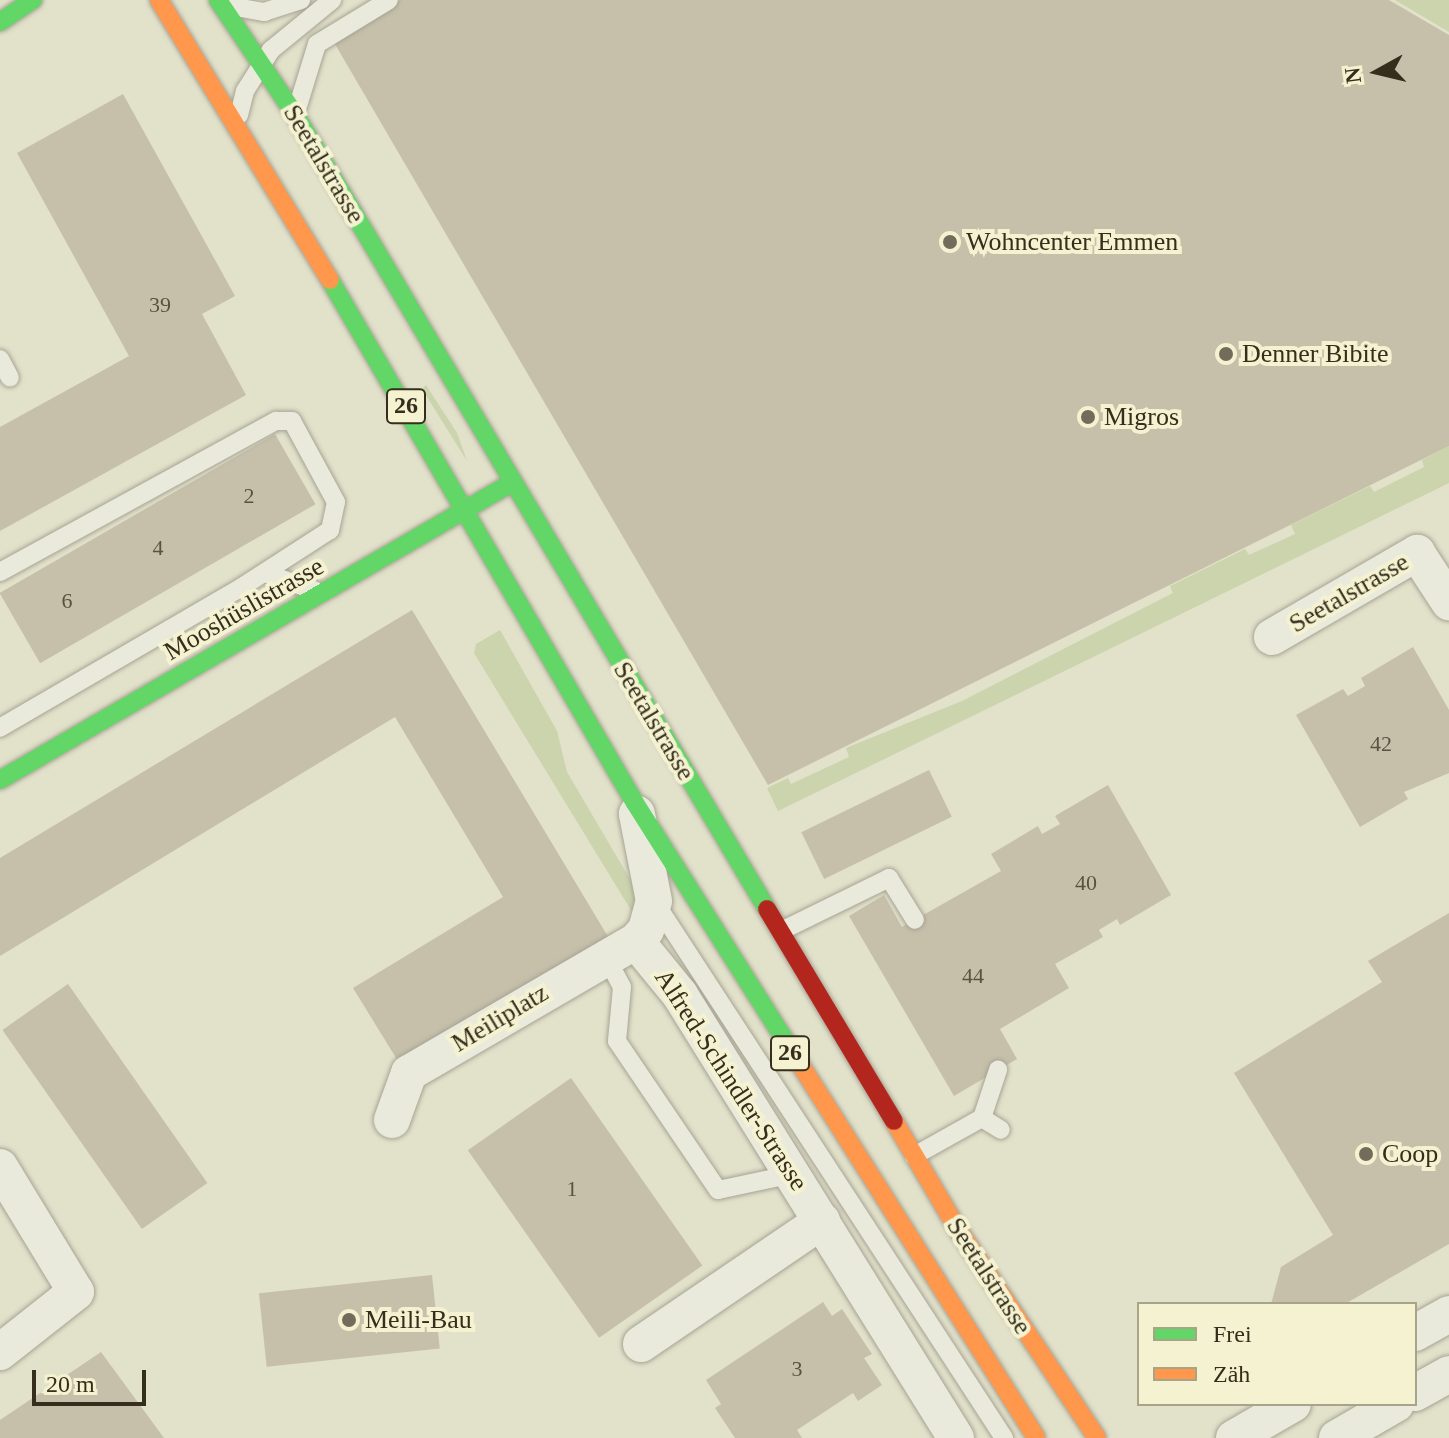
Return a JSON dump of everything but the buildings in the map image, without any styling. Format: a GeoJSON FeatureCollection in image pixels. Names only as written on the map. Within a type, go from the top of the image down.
{"type":"FeatureCollection","features":[{"type":"Feature","properties":{"kind":"main road"},"geometry":{"type":"LineString","coordinates":[[0,22],[33,0]]}},
{"type":"Feature","properties":{"kind":"main road","name":"Seetalstrasse"},"geometry":{"type":"LineString","coordinates":[[159,0],[237,120],[635,803],[1036,1438]]}},
{"type":"Feature","properties":{"kind":"main road","name":"Seetalstrasse"},"geometry":{"type":"LineString","coordinates":[[219,2],[296,116],[783,930],[914,1156],[1097,1438]]}},
{"type":"Feature","properties":{"kind":"main road","name":"Mooshüslistrasse"},"geometry":{"type":"LineString","coordinates":[[0,780],[513,482]]}},
{"type":"Feature","properties":{"kind":"street","name":"Seetalstrasse"},"geometry":{"type":"LineString","coordinates":[[1272,637],[1417,553],[1449,602]]}},
{"type":"Feature","properties":{"kind":"street"},"geometry":{"type":"LineString","coordinates":[[621,948],[646,930],[654,901],[635,803]]}},
{"type":"Feature","properties":{"kind":"street","name":"Meiliplatz"},"geometry":{"type":"LineString","coordinates":[[392,1120],[409,1073],[621,948]]}},
{"type":"Feature","properties":{"kind":"street","name":"Alfred-Schindler-Strasse"},"geometry":{"type":"LineString","coordinates":[[621,948],[680,995],[956,1438]]}},
{"type":"Feature","properties":{"kind":"street"},"geometry":{"type":"LineString","coordinates":[[0,1167],[76,1292],[0,1352]]}},
{"type":"Feature","properties":{"kind":"street"},"geometry":{"type":"LineString","coordinates":[[641,1344],[822,1221]]}},
{"type":"Feature","properties":{"kind":"street"},"geometry":{"type":"LineString","coordinates":[[1417,1332],[1449,1314]]}},
{"type":"Feature","properties":{"kind":"street"},"geometry":{"type":"LineString","coordinates":[[1417,1392],[1449,1374]]}},
{"type":"Feature","properties":{"kind":"street"},"geometry":{"type":"LineString","coordinates":[[1234,1438],[1290,1406]]}},
{"type":"Feature","properties":{"kind":"street"},"geometry":{"type":"LineString","coordinates":[[1337,1438],[1393,1406]]}},
{"type":"Feature","properties":{"kind":"lane"},"geometry":{"type":"LineString","coordinates":[[219,2],[264,12],[301,0]]}},
{"type":"Feature","properties":{"kind":"lane"},"geometry":{"type":"LineString","coordinates":[[237,120],[245,91],[262,62],[281,39],[332,0]]}},
{"type":"Feature","properties":{"kind":"lane"},"geometry":{"type":"LineString","coordinates":[[296,116],[317,44],[389,0]]}},
{"type":"Feature","properties":{"kind":"lane"},"geometry":{"type":"LineString","coordinates":[[0,359],[10,378]]}},
{"type":"Feature","properties":{"kind":"lane"},"geometry":{"type":"LineString","coordinates":[[0,572],[276,421],[292,421],[336,502],[330,530],[265,573],[0,728]]}},
{"type":"Feature","properties":{"kind":"lane"},"geometry":{"type":"LineString","coordinates":[[265,573],[322,594]]}},
{"type":"Feature","properties":{"kind":"lane"},"geometry":{"type":"LineString","coordinates":[[783,930],[889,878],[915,920]]}},
{"type":"Feature","properties":{"kind":"lane"},"geometry":{"type":"LineString","coordinates":[[654,901],[1004,1438]]}},
{"type":"Feature","properties":{"kind":"lane"},"geometry":{"type":"LineString","coordinates":[[621,948],[622,987],[617,1041],[718,1190],[793,1174]]}},
{"type":"Feature","properties":{"kind":"lane"},"geometry":{"type":"LineString","coordinates":[[914,1156],[982,1118],[998,1070]]}},
{"type":"Feature","properties":{"kind":"lane"},"geometry":{"type":"LineString","coordinates":[[982,1118],[1001,1130]]}},
{"type":"Feature","properties":{"kind":"green space"},"geometry":{"type":"Polygon","coordinates":[[[1395,0],[1449,0],[1449,32],[1395,0]]]}},
{"type":"Feature","properties":{"kind":"green space"},"geometry":{"type":"Polygon","coordinates":[[[426,385],[457,433],[467,461],[422,389],[426,385]]]}},
{"type":"Feature","properties":{"kind":"green space"},"geometry":{"type":"Polygon","coordinates":[[[1449,446],[1449,483],[778,811],[767,788],[788,778],[791,784],[849,757],[846,748],[962,701],[1173,593],[1170,586],[1245,549],[1249,555],[1295,534],[1291,525],[1370,486],[1374,492],[1424,467],[1422,460],[1449,446]]]}},
{"type":"Feature","properties":{"kind":"green space"},"geometry":{"type":"Polygon","coordinates":[[[500,630],[557,731],[567,772],[634,886],[637,920],[474,653],[476,644],[500,630]]]}},
{"type":"Feature","properties":{"kind":"traffic: fast"},"geometry":{"type":"LineString","coordinates":[[0,22],[33,0]]}},
{"type":"Feature","properties":{"kind":"traffic: fast"},"geometry":{"type":"LineString","coordinates":[[218,0],[296,116],[767,909]]}},
{"type":"Feature","properties":{"kind":"traffic: fast"},"geometry":{"type":"LineString","coordinates":[[330,280],[635,803],[800,1064]]}},
{"type":"Feature","properties":{"kind":"traffic: fast"},"geometry":{"type":"LineString","coordinates":[[0,780],[513,482]]}},
{"type":"Feature","properties":{"kind":"traffic: slow"},"geometry":{"type":"LineString","coordinates":[[159,0],[330,280]]}},
{"type":"Feature","properties":{"kind":"traffic: slow"},"geometry":{"type":"LineString","coordinates":[[800,1064],[1036,1438]]}},
{"type":"Feature","properties":{"kind":"traffic: slow"},"geometry":{"type":"LineString","coordinates":[[894,1121],[957,1228],[1097,1438]]}},
{"type":"Feature","properties":{"kind":"traffic: jam"},"geometry":{"type":"LineString","coordinates":[[767,909],[894,1121]]}},
{"type":"Feature","properties":{"kind":"place","name":"Wohncenter Emmen"},"geometry":{"type":"Point","coordinates":[950,242]}},
{"type":"Feature","properties":{"kind":"place","name":"Denner Bibite"},"geometry":{"type":"Point","coordinates":[1226,354]}},
{"type":"Feature","properties":{"kind":"place","name":"Migros"},"geometry":{"type":"Point","coordinates":[1088,417]}},
{"type":"Feature","properties":{"kind":"place","name":"Coop"},"geometry":{"type":"Point","coordinates":[1366,1154]}},
{"type":"Feature","properties":{"kind":"place","name":"Meili-Bau"},"geometry":{"type":"Point","coordinates":[349,1320]}}]}
